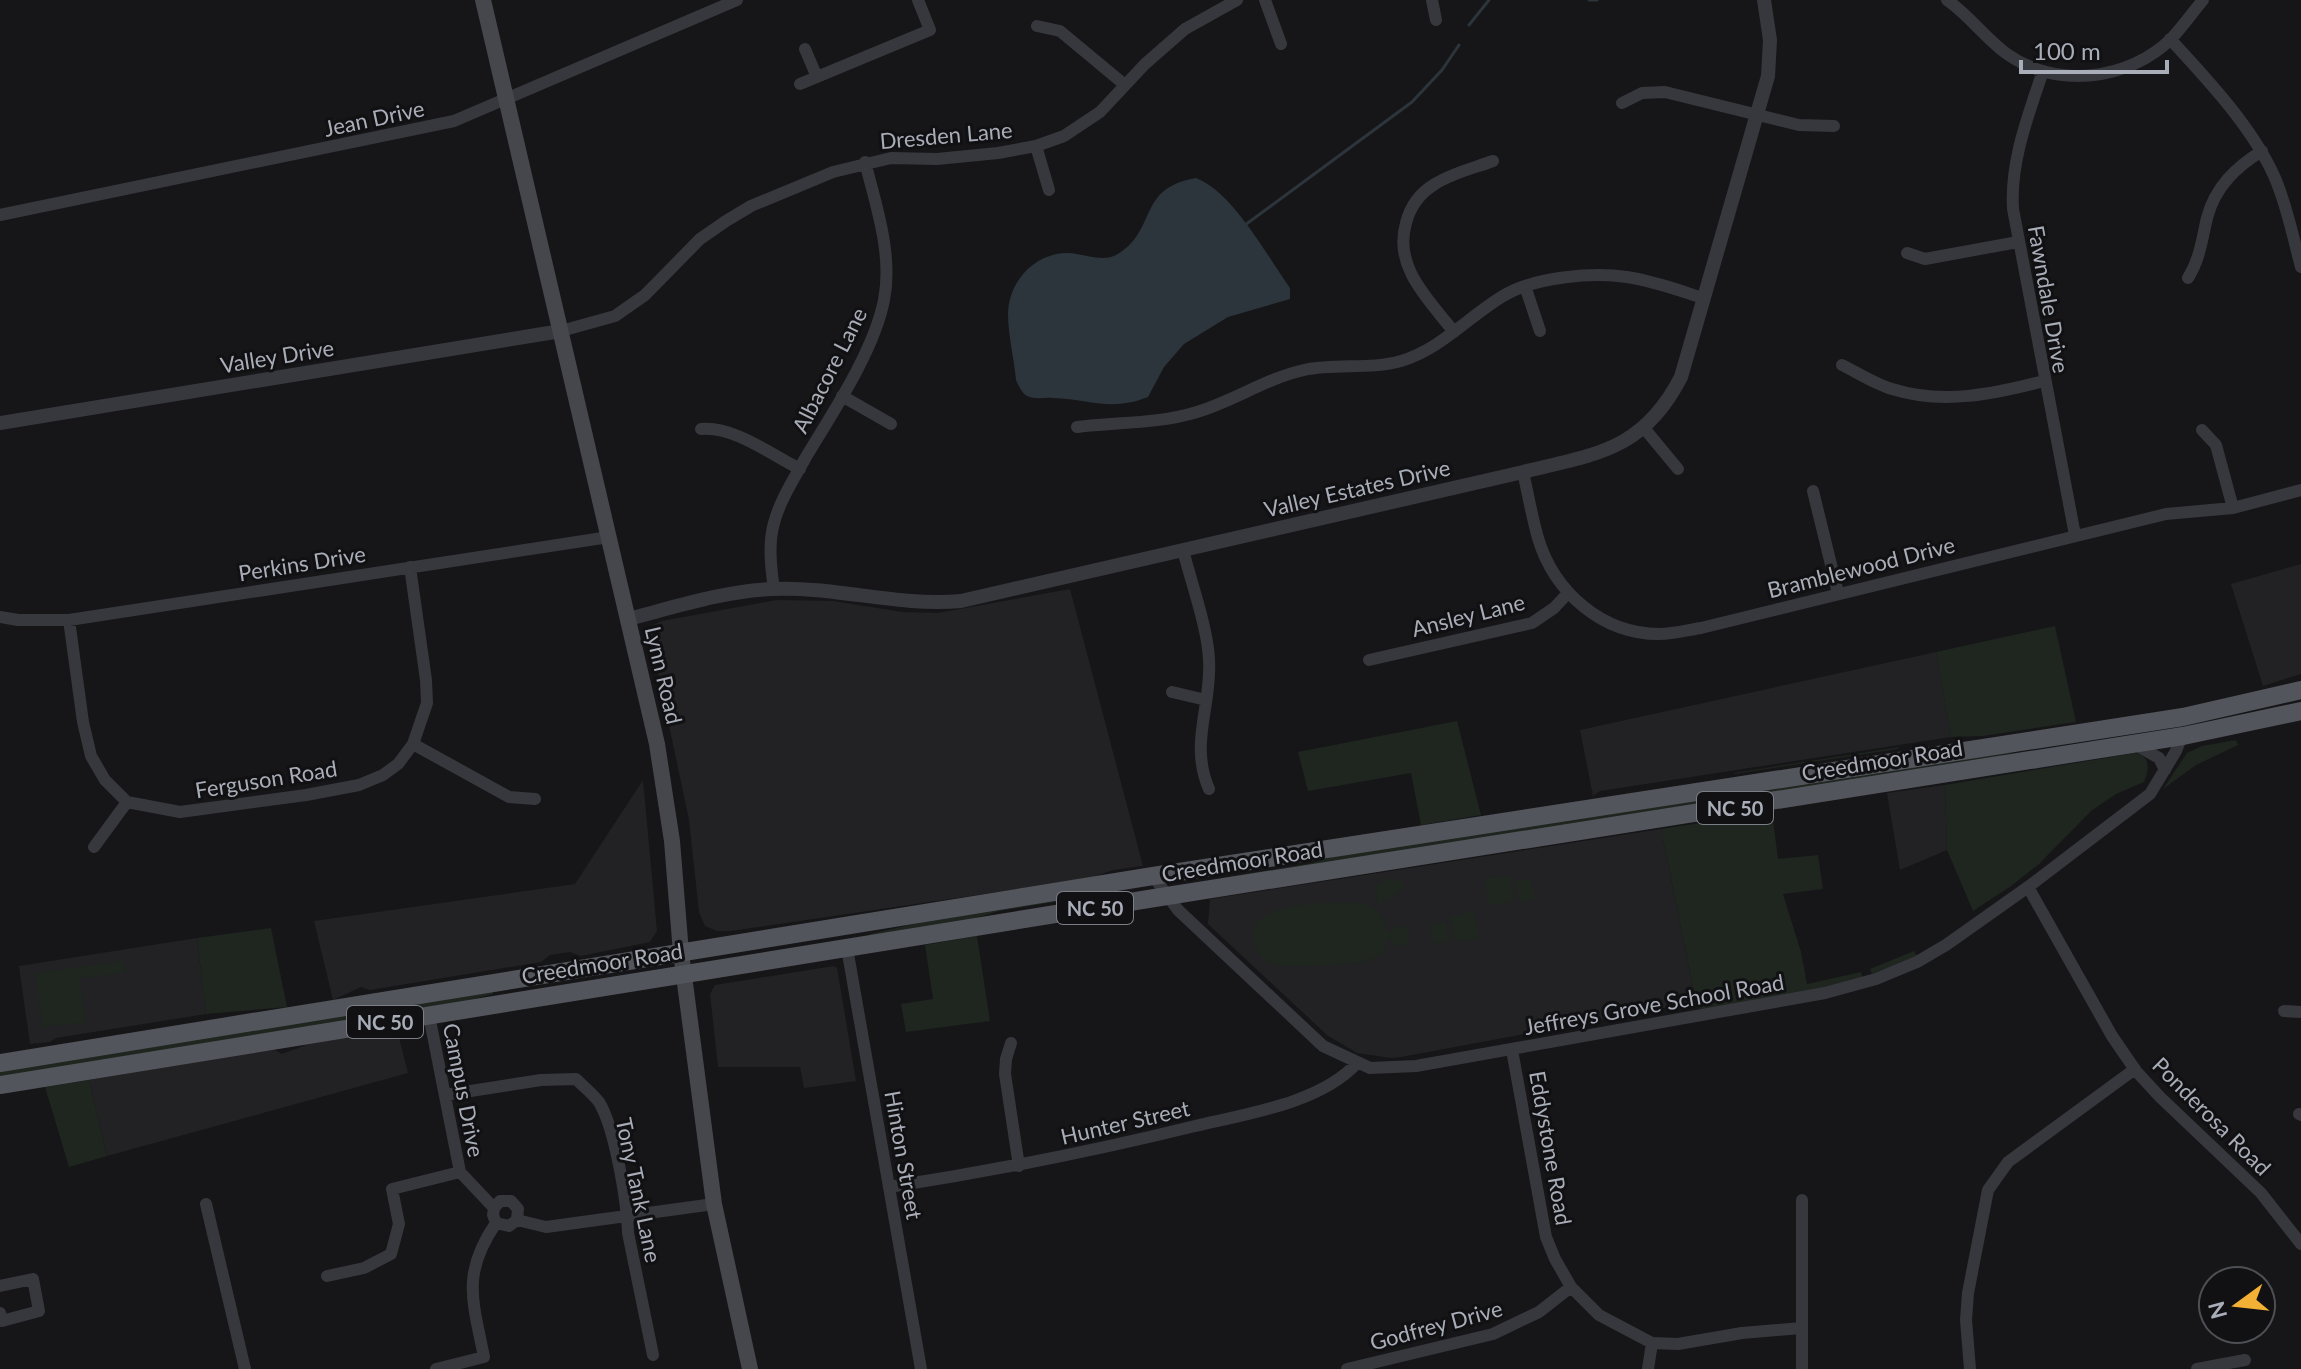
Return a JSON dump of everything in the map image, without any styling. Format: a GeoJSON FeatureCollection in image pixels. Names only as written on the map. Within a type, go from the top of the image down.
{"type":"FeatureCollection","features":[{"type":"Feature","properties":{"kind":"main road","name":"Lynn Road"},"geometry":{"type":"LineString","coordinates":[[483,0],[646,693],[667,801],[681,953],[714,1204],[750,1369]]}},
{"type":"Feature","properties":{"kind":"main road","name":"Creedmoor Road"},"geometry":{"type":"LineString","coordinates":[[0,1085],[2133,743],[2301,690]]}},
{"type":"Feature","properties":{"kind":"main road","name":"Creedmoor Road"},"geometry":{"type":"LineString","coordinates":[[0,1063],[1153,876],[2301,711]]}},
{"type":"Feature","properties":{"kind":"street","name":"Jean Drive"},"geometry":{"type":"LineString","coordinates":[[0,215],[454,121],[737,0]]}},
{"type":"Feature","properties":{"kind":"street"},"geometry":{"type":"LineString","coordinates":[[800,84],[930,30],[918,0]]}},
{"type":"Feature","properties":{"kind":"street","name":"Dresden Lane"},"geometry":{"type":"LineString","coordinates":[[561,331],[615,316],[651,289],[700,239],[751,206],[833,172],[891,158],[953,159],[1036,146],[1082,126],[1185,29],[1237,0]]}},
{"type":"Feature","properties":{"kind":"street"},"geometry":{"type":"LineString","coordinates":[[1265,0],[1281,44]]}},
{"type":"Feature","properties":{"kind":"street"},"geometry":{"type":"LineString","coordinates":[[1432,0],[1436,20]]}},
{"type":"Feature","properties":{"kind":"street"},"geometry":{"type":"LineString","coordinates":[[1947,0],[2007,54],[2043,71],[2070,76],[2109,73],[2151,55],[2170,39],[2203,0]]}},
{"type":"Feature","properties":{"kind":"street","name":"Valley Estates Drive"},"geometry":{"type":"LineString","coordinates":[[628,619],[736,594],[774,589],[941,603],[1007,591],[1523,472],[1595,455],[1617,445],[1644,428],[1664,406],[1681,377],[1768,76],[1770,56],[1766,1]]}},
{"type":"Feature","properties":{"kind":"street"},"geometry":{"type":"LineString","coordinates":[[1037,26],[1060,31],[1125,85]]}},
{"type":"Feature","properties":{"kind":"street"},"geometry":{"type":"LineString","coordinates":[[2170,39],[2262,151],[2283,199],[2301,267]]}},
{"type":"Feature","properties":{"kind":"street"},"geometry":{"type":"LineString","coordinates":[[805,49],[817,77]]}},
{"type":"Feature","properties":{"kind":"street","name":"Fawndale Drive"},"geometry":{"type":"LineString","coordinates":[[2043,71],[2014,172],[2012,200],[2075,535]]}},
{"type":"Feature","properties":{"kind":"street"},"geometry":{"type":"LineString","coordinates":[[1622,103],[1642,93],[1665,92],[1799,125],[1834,126]]}},
{"type":"Feature","properties":{"kind":"street"},"geometry":{"type":"LineString","coordinates":[[1036,146],[1049,190]]}},
{"type":"Feature","properties":{"kind":"street"},"geometry":{"type":"LineString","coordinates":[[2188,278],[2196,265],[2213,199],[2229,177],[2262,151]]}},
{"type":"Feature","properties":{"kind":"street"},"geometry":{"type":"LineString","coordinates":[[1454,332],[1409,272],[1403,251],[1404,228],[1413,206],[1423,193],[1443,179],[1493,161]]}},
{"type":"Feature","properties":{"kind":"street","name":"Albacore Lane"},"geometry":{"type":"LineString","coordinates":[[774,589],[771,553],[774,523],[872,337],[884,301],[884,245],[865,162]]}},
{"type":"Feature","properties":{"kind":"street"},"geometry":{"type":"LineString","coordinates":[[1907,253],[1925,259],[2018,242]]}},
{"type":"Feature","properties":{"kind":"street"},"geometry":{"type":"LineString","coordinates":[[1077,427],[1181,417],[1303,370],[1400,361],[1419,354],[1504,296],[1549,280],[1619,276],[1670,286],[1703,298]]}},
{"type":"Feature","properties":{"kind":"street"},"geometry":{"type":"LineString","coordinates":[[1525,286],[1540,331]]}},
{"type":"Feature","properties":{"kind":"street","name":"Valley Drive"},"geometry":{"type":"LineString","coordinates":[[0,423],[561,331]]}},
{"type":"Feature","properties":{"kind":"street"},"geometry":{"type":"LineString","coordinates":[[1842,365],[1891,389],[1938,398],[1979,395],[2044,381]]}},
{"type":"Feature","properties":{"kind":"street"},"geometry":{"type":"LineString","coordinates":[[842,396],[891,424]]}},
{"type":"Feature","properties":{"kind":"street"},"geometry":{"type":"LineString","coordinates":[[1644,428],[1678,469]]}},
{"type":"Feature","properties":{"kind":"street"},"geometry":{"type":"LineString","coordinates":[[701,429],[728,432],[800,469]]}},
{"type":"Feature","properties":{"kind":"street"},"geometry":{"type":"LineString","coordinates":[[2202,430],[2216,445],[2233,508]]}},
{"type":"Feature","properties":{"kind":"street","name":"Bramblewood Drive"},"geometry":{"type":"LineString","coordinates":[[1523,472],[1538,539],[1548,564],[1568,593],[1593,614],[1618,629],[1660,634],[1701,628],[2166,514],[2233,508],[2301,490]]}},
{"type":"Feature","properties":{"kind":"street"},"geometry":{"type":"LineString","coordinates":[[1813,491],[1838,593]]}},
{"type":"Feature","properties":{"kind":"street","name":"Perkins Drive"},"geometry":{"type":"LineString","coordinates":[[0,617],[69,620],[609,537]]}},
{"type":"Feature","properties":{"kind":"street"},"geometry":{"type":"LineString","coordinates":[[1183,550],[1209,654],[1210,683],[1199,741],[1200,769],[1209,789]]}},
{"type":"Feature","properties":{"kind":"street","name":"Ferguson Road"},"geometry":{"type":"LineString","coordinates":[[127,802],[180,812],[306,795],[359,785],[383,775],[398,764],[413,744],[427,702],[410,567]]}},
{"type":"Feature","properties":{"kind":"street","name":"Ansley Lane"},"geometry":{"type":"LineString","coordinates":[[1369,660],[1532,623],[1554,608],[1568,593]]}},
{"type":"Feature","properties":{"kind":"street"},"geometry":{"type":"LineString","coordinates":[[69,620],[83,722],[91,756],[105,780],[127,802],[94,847]]}},
{"type":"Feature","properties":{"kind":"street"},"geometry":{"type":"LineString","coordinates":[[1172,692],[1206,700]]}},
{"type":"Feature","properties":{"kind":"street","name":"Jeffreys Grove School Road"},"geometry":{"type":"LineString","coordinates":[[1153,876],[1178,910],[1323,1046],[1370,1068],[1416,1066],[1825,993],[1876,979],[1917,962],[2028,887],[2150,794],[2165,770],[2183,727]]}},
{"type":"Feature","properties":{"kind":"street"},"geometry":{"type":"LineString","coordinates":[[2133,743],[2159,758],[2165,770]]}},
{"type":"Feature","properties":{"kind":"street"},"geometry":{"type":"LineString","coordinates":[[413,744],[509,797],[535,799]]}},
{"type":"Feature","properties":{"kind":"street","name":"Ponderosa Road"},"geometry":{"type":"LineString","coordinates":[[2028,887],[2112,1036],[2135,1069],[2160,1097],[2261,1193],[2301,1244]]}},
{"type":"Feature","properties":{"kind":"street","name":"Hinton Street"},"geometry":{"type":"LineString","coordinates":[[847,948],[921,1369]]}},
{"type":"Feature","properties":{"kind":"street"},"geometry":{"type":"LineString","coordinates":[[2284,1011],[2301,1012]]}},
{"type":"Feature","properties":{"kind":"street","name":"Campus Drive"},"geometry":{"type":"LineString","coordinates":[[429,1015],[460,1172],[494,1208],[500,1201],[511,1201],[518,1209],[517,1220],[509,1226],[496,1223]]}},
{"type":"Feature","properties":{"kind":"street"},"geometry":{"type":"LineString","coordinates":[[1011,1043],[1005,1074],[1019,1166]]}},
{"type":"Feature","properties":{"kind":"street","name":"Eddystone Road"},"geometry":{"type":"LineString","coordinates":[[1512,1050],[1546,1237],[1571,1287],[1599,1315],[1652,1343],[1678,1344],[1742,1333],[1801,1328]]}},
{"type":"Feature","properties":{"kind":"street","name":"Hunter Street"},"geometry":{"type":"LineString","coordinates":[[889,1187],[1019,1166],[1268,1109],[1320,1089],[1348,1073],[1357,1063]]}},
{"type":"Feature","properties":{"kind":"street"},"geometry":{"type":"LineString","coordinates":[[1970,1369],[1966,1320],[1968,1293],[1988,1190],[2008,1162],[2135,1069]]}},
{"type":"Feature","properties":{"kind":"street","name":"Tony Tank Lane"},"geometry":{"type":"LineString","coordinates":[[445,1095],[541,1080],[576,1079],[598,1101],[610,1130],[653,1355]]}},
{"type":"Feature","properties":{"kind":"street"},"geometry":{"type":"LineString","coordinates":[[327,1276],[364,1268],[391,1254],[399,1224],[392,1189],[460,1172]]}},
{"type":"Feature","properties":{"kind":"street"},"geometry":{"type":"LineString","coordinates":[[1802,1200],[1802,1369]]}},
{"type":"Feature","properties":{"kind":"street"},"geometry":{"type":"LineString","coordinates":[[206,1204],[239,1367]]}},
{"type":"Feature","properties":{"kind":"street","name":"Campus Drive"},"geometry":{"type":"LineString","coordinates":[[517,1220],[546,1227],[714,1204]]}},
{"type":"Feature","properties":{"kind":"street"},"geometry":{"type":"LineString","coordinates":[[436,1369],[484,1357],[472,1300],[471,1278],[478,1255],[496,1223],[494,1208]]}},
{"type":"Feature","properties":{"kind":"street"},"geometry":{"type":"LineString","coordinates":[[0,1286],[33,1279],[39,1311],[2,1321],[0,1313]]}},
{"type":"Feature","properties":{"kind":"street","name":"Godfrey Drive"},"geometry":{"type":"LineString","coordinates":[[1347,1369],[1395,1364],[1493,1334],[1539,1312],[1571,1287]]}},
{"type":"Feature","properties":{"kind":"street"},"geometry":{"type":"LineString","coordinates":[[1648,1369],[1652,1343]]}},
{"type":"Feature","properties":{"kind":"street"},"geometry":{"type":"LineString","coordinates":[[2197,1369],[2245,1360]]}},
{"type":"Feature","properties":{"kind":"shaded area"},"geometry":{"type":"Polygon","coordinates":[[[1196,178],[1223,197],[1248,226],[1290,288],[1290,299],[1228,317],[1184,344],[1164,367],[1148,397],[1122,404],[1100,404],[1027,396],[1016,380],[1008,321],[1010,301],[1019,280],[1035,264],[1055,254],[1074,253],[1108,258],[1121,252],[1140,231],[1156,199],[1165,190],[1196,178]]]}},
{"type":"Feature","properties":{"kind":"shaded area"},"geometry":{"type":"Polygon","coordinates":[[[2301,564],[2301,674],[2263,686],[2231,584],[2301,564]]]}},
{"type":"Feature","properties":{"kind":"shaded area"},"geometry":{"type":"Polygon","coordinates":[[[1070,589],[1143,866],[1113,870],[1087,879],[731,931],[717,931],[705,926],[699,912],[689,820],[650,635],[651,626],[662,621],[777,600],[833,601],[902,612],[938,613],[1070,589]]]}},
{"type":"Feature","properties":{"kind":"shaded area"},"geometry":{"type":"Polygon","coordinates":[[[2055,626],[2076,722],[1983,736],[1951,737],[1936,652],[2055,626]]]}},
{"type":"Feature","properties":{"kind":"shaded area"},"geometry":{"type":"Polygon","coordinates":[[[1936,652],[1951,737],[1600,791],[1593,796],[1580,730],[1936,652]]]}},
{"type":"Feature","properties":{"kind":"shaded area"},"geometry":{"type":"Polygon","coordinates":[[[1457,721],[1481,815],[1421,825],[1411,773],[1308,791],[1298,752],[1457,721]]]}},
{"type":"Feature","properties":{"kind":"shaded area"},"geometry":{"type":"Polygon","coordinates":[[[2236,740],[2238,745],[2196,765],[2163,789],[2187,753],[2202,746],[2236,740]]]}},
{"type":"Feature","properties":{"kind":"shaded area"},"geometry":{"type":"Polygon","coordinates":[[[1900,747],[1897,749],[1734,774],[1734,773],[1900,747]]]}},
{"type":"Feature","properties":{"kind":"shaded area"},"geometry":{"type":"Polygon","coordinates":[[[2022,750],[1971,764],[1222,882],[1221,878],[1312,863],[1357,850],[2022,750]]]}},
{"type":"Feature","properties":{"kind":"shaded area"},"geometry":{"type":"Polygon","coordinates":[[[2135,753],[2146,760],[2144,782],[2116,794],[2091,811],[2038,865],[1973,911],[1947,850],[1945,785],[2135,753]]]}},
{"type":"Feature","properties":{"kind":"shaded area"},"geometry":{"type":"Polygon","coordinates":[[[643,780],[657,931],[650,942],[581,956],[570,952],[550,955],[541,962],[370,990],[361,987],[333,1000],[314,921],[575,884],[643,780]]]}},
{"type":"Feature","properties":{"kind":"shaded area"},"geometry":{"type":"Polygon","coordinates":[[[1945,785],[1947,850],[1900,870],[1887,793],[1945,785]]]}},
{"type":"Feature","properties":{"kind":"shaded area"},"geometry":{"type":"Polygon","coordinates":[[[1772,812],[1778,859],[1818,855],[1823,889],[1783,894],[1801,952],[1807,984],[1861,972],[1862,976],[1859,980],[1837,985],[1704,1010],[1687,1004],[1696,1002],[1661,829],[1772,812]]]}},
{"type":"Feature","properties":{"kind":"shaded area"},"geometry":{"type":"Polygon","coordinates":[[[1661,829],[1696,1002],[1401,1057],[1357,1053],[1327,1035],[1208,924],[1210,899],[1661,829]]]}},
{"type":"Feature","properties":{"kind":"shaded area"},"geometry":{"type":"Polygon","coordinates":[[[1510,875],[1514,901],[1489,905],[1484,878],[1510,875]]]}},
{"type":"Feature","properties":{"kind":"shaded area"},"geometry":{"type":"Polygon","coordinates":[[[1389,878],[1400,880],[1406,887],[1378,905],[1376,888],[1389,878]]]}},
{"type":"Feature","properties":{"kind":"shaded area"},"geometry":{"type":"Polygon","coordinates":[[[1531,879],[1535,899],[1520,902],[1516,881],[1531,879]]]}},
{"type":"Feature","properties":{"kind":"shaded area"},"geometry":{"type":"Polygon","coordinates":[[[1090,893],[1090,896],[999,911],[959,923],[870,938],[870,934],[940,918],[1090,893]]]}},
{"type":"Feature","properties":{"kind":"shaded area"},"geometry":{"type":"Polygon","coordinates":[[[1357,902],[1378,912],[1389,933],[1395,926],[1405,927],[1410,933],[1408,942],[1396,946],[1389,937],[1385,948],[1376,957],[1343,964],[1279,966],[1265,960],[1256,947],[1254,931],[1260,920],[1273,912],[1309,904],[1357,902]]]}},
{"type":"Feature","properties":{"kind":"shaded area"},"geometry":{"type":"Polygon","coordinates":[[[1474,911],[1479,938],[1455,942],[1450,916],[1474,911]]]}},
{"type":"Feature","properties":{"kind":"shaded area"},"geometry":{"type":"Polygon","coordinates":[[[1446,921],[1449,941],[1433,944],[1430,925],[1446,921]]]}},
{"type":"Feature","properties":{"kind":"shaded area"},"geometry":{"type":"Polygon","coordinates":[[[271,928],[287,1007],[206,1014],[197,938],[271,928]]]}},
{"type":"Feature","properties":{"kind":"shaded area"},"geometry":{"type":"Polygon","coordinates":[[[977,936],[990,1021],[906,1032],[901,1004],[933,999],[925,945],[977,936]]]}},
{"type":"Feature","properties":{"kind":"shaded area"},"geometry":{"type":"Polygon","coordinates":[[[197,938],[206,1014],[30,1044],[19,966],[197,938]]]}},
{"type":"Feature","properties":{"kind":"shaded area"},"geometry":{"type":"Polygon","coordinates":[[[1914,951],[1917,957],[1872,974],[1870,969],[1914,951]]]}},
{"type":"Feature","properties":{"kind":"shaded area"},"geometry":{"type":"Polygon","coordinates":[[[123,961],[125,972],[79,979],[86,1022],[43,1027],[35,973],[123,961]]]}},
{"type":"Feature","properties":{"kind":"shaded area"},"geometry":{"type":"Polygon","coordinates":[[[837,968],[856,1081],[804,1088],[800,1067],[718,1067],[710,994],[715,985],[837,968]]]}},
{"type":"Feature","properties":{"kind":"shaded area"},"geometry":{"type":"Polygon","coordinates":[[[492,989],[493,994],[442,1007],[0,1078],[0,1070],[492,989]]]}},
{"type":"Feature","properties":{"kind":"shaded area"},"geometry":{"type":"Polygon","coordinates":[[[397,1030],[408,1073],[107,1156],[89,1080],[264,1051],[275,1050],[282,1054],[309,1044],[397,1030]]]}},
{"type":"Feature","properties":{"kind":"shaded area"},"geometry":{"type":"Polygon","coordinates":[[[89,1080],[107,1156],[69,1167],[45,1087],[89,1080]]]}},
{"type":"Feature","properties":{"kind":"waterway"},"geometry":{"type":"LineString","coordinates":[[1469,25],[1489,0]]}},
{"type":"Feature","properties":{"kind":"waterway"},"geometry":{"type":"LineString","coordinates":[[1589,0],[1597,0]]}},
{"type":"Feature","properties":{"kind":"waterway"},"geometry":{"type":"LineString","coordinates":[[1245,225],[1412,102],[1442,70],[1459,45]]}}]}
